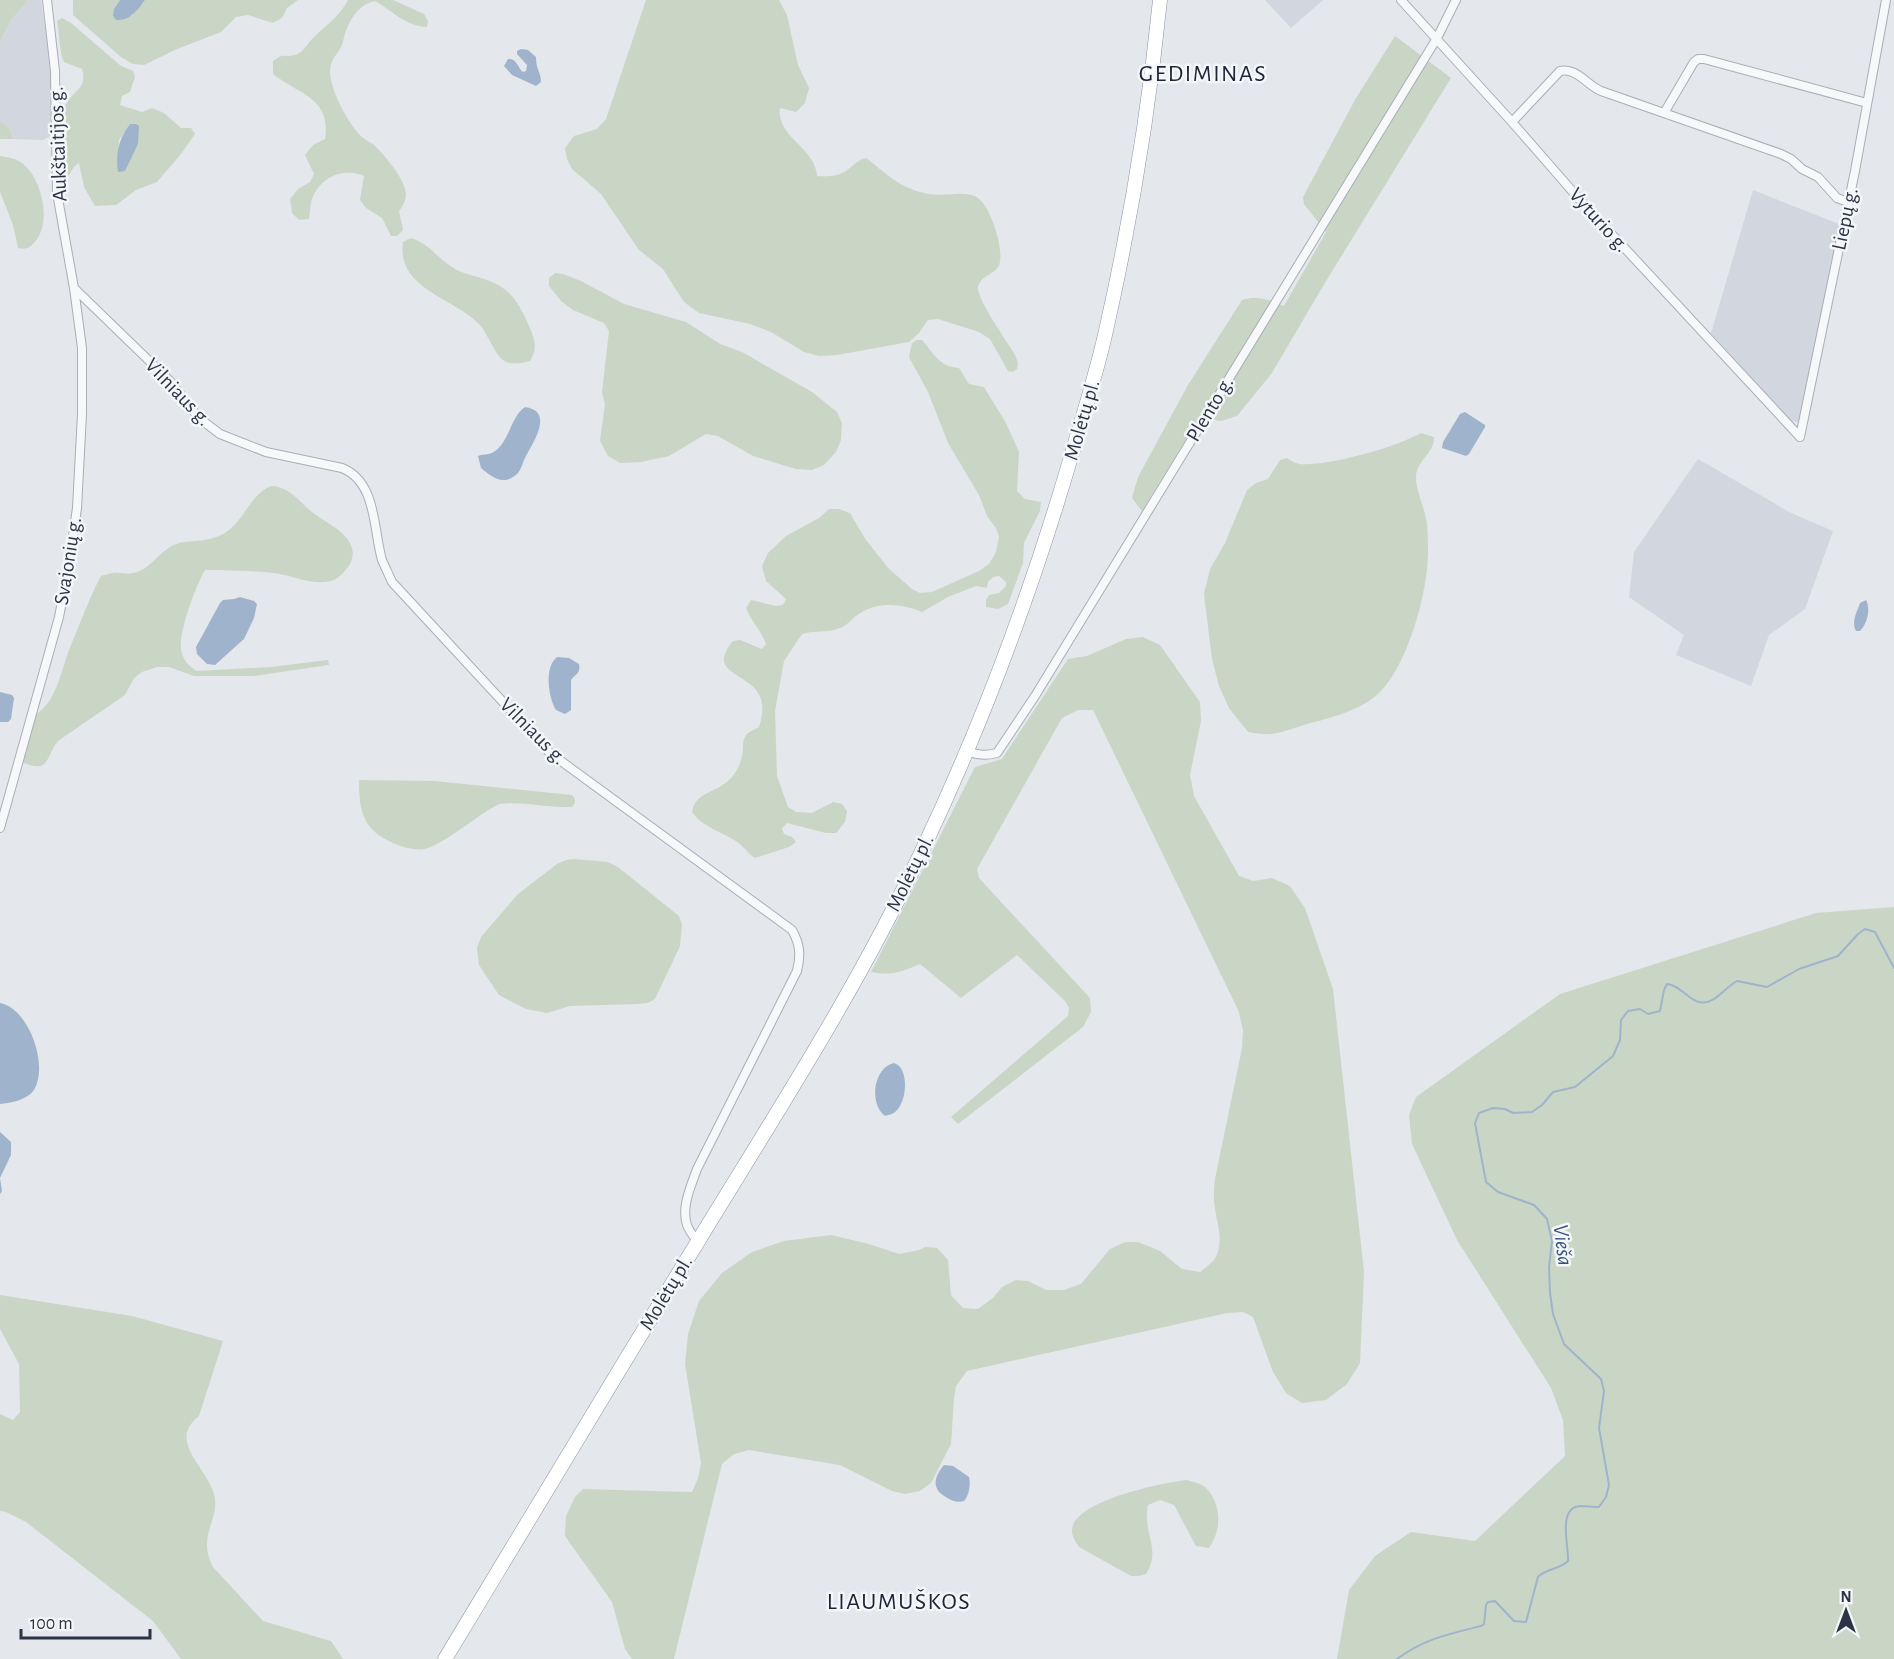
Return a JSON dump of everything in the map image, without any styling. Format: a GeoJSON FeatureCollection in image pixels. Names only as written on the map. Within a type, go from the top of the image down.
{"type":"FeatureCollection","features":[{"type":"Feature","properties":{"kind":"highway","name":"Molėtų pl."},"geometry":{"type":"LineString","coordinates":[[445,1659],[787,1097],[865,964],[920,855],[967,751],[1032,585],[1106,330],[1124,246],[1143,137],[1160,0]]}},
{"type":"Feature","properties":{"kind":"street","name":"Aukštaitijos g."},"geometry":{"type":"LineString","coordinates":[[46,0],[55,71],[57,193],[74,288]]}},
{"type":"Feature","properties":{"kind":"street","name":"Vyturio g."},"geometry":{"type":"LineString","coordinates":[[1401,0],[1580,200],[1800,437]]}},
{"type":"Feature","properties":{"kind":"street"},"geometry":{"type":"LineString","coordinates":[[1437,38],[1456,0]]}},
{"type":"Feature","properties":{"kind":"street","name":"Liepų g."},"geometry":{"type":"LineString","coordinates":[[1800,437],[1886,0]]}},
{"type":"Feature","properties":{"kind":"street","name":"Plento g."},"geometry":{"type":"LineString","coordinates":[[967,751],[987,756],[997,753],[1035,696],[1437,38]]}},
{"type":"Feature","properties":{"kind":"street"},"geometry":{"type":"LineString","coordinates":[[1664,113],[1698,60],[1867,103]]}},
{"type":"Feature","properties":{"kind":"street"},"geometry":{"type":"LineString","coordinates":[[1512,122],[1560,71],[1572,71],[1592,87],[1781,154],[1818,177],[1837,198],[1848,202]]}},
{"type":"Feature","properties":{"kind":"street","name":"Svajonių g."},"geometry":{"type":"LineString","coordinates":[[0,828],[59,616],[77,508],[82,414],[82,348],[74,288]]}},
{"type":"Feature","properties":{"kind":"street","name":"Vilniaus g."},"geometry":{"type":"LineString","coordinates":[[74,288],[170,381],[199,418],[220,434],[266,452],[352,472],[369,496],[382,561],[392,582],[550,753],[792,930],[800,952],[797,971],[697,1169],[688,1197],[687,1227],[698,1242]]}},
{"type":"Feature","properties":{"kind":"shaded area"},"geometry":{"type":"Polygon","coordinates":[[[28,0],[41,0],[51,69],[52,133],[43,140],[13,139],[10,129],[0,121],[0,41],[12,19],[28,0]]]}},
{"type":"Feature","properties":{"kind":"shaded area"},"geometry":{"type":"Polygon","coordinates":[[[1265,0],[1323,0],[1291,28],[1265,0]]]}},
{"type":"Feature","properties":{"kind":"shaded area"},"geometry":{"type":"Polygon","coordinates":[[[1753,190],[1839,224],[1801,420],[1797,422],[1791,421],[1711,333],[1753,190]]]}},
{"type":"Feature","properties":{"kind":"shaded area"},"geometry":{"type":"Polygon","coordinates":[[[1698,459],[1791,513],[1833,531],[1805,609],[1769,635],[1751,686],[1676,655],[1684,635],[1629,597],[1634,552],[1698,459]]]}},
{"type":"Feature","properties":{"kind":"green space"},"geometry":{"type":"Polygon","coordinates":[[[0,0],[28,0],[12,19],[0,41],[0,0]]]}},
{"type":"Feature","properties":{"kind":"green space"},"geometry":{"type":"Polygon","coordinates":[[[73,0],[120,0],[114,9],[132,16],[145,0],[298,0],[287,8],[282,18],[273,23],[248,15],[236,17],[221,32],[144,65],[133,64],[121,57],[73,15],[73,0]]]}},
{"type":"Feature","properties":{"kind":"green space"},"geometry":{"type":"Polygon","coordinates":[[[348,0],[393,0],[424,14],[428,21],[427,27],[412,24],[375,1],[368,3],[353,16],[342,46],[330,66],[333,86],[349,120],[360,135],[373,144],[388,160],[405,188],[405,199],[399,211],[403,230],[397,236],[391,236],[382,218],[366,208],[360,200],[364,176],[356,174],[340,174],[326,180],[312,199],[309,219],[299,220],[292,213],[290,199],[298,189],[310,182],[314,174],[305,155],[313,145],[325,139],[326,125],[323,114],[311,99],[273,74],[273,61],[282,56],[291,56],[300,52],[336,16],[348,0]]]}},
{"type":"Feature","properties":{"kind":"green space"},"geometry":{"type":"Polygon","coordinates":[[[646,0],[779,0],[787,15],[798,65],[809,88],[805,103],[796,112],[780,108],[780,118],[784,127],[810,158],[817,176],[839,174],[866,158],[907,187],[931,194],[973,195],[983,203],[996,230],[1000,258],[997,268],[979,284],[979,294],[1015,355],[1018,363],[1017,369],[1013,372],[1008,371],[990,339],[979,332],[938,319],[928,320],[909,342],[819,356],[804,352],[771,332],[750,324],[699,313],[684,302],[663,269],[639,250],[601,194],[572,169],[565,148],[574,136],[597,129],[606,119],[646,0]]]}},
{"type":"Feature","properties":{"kind":"green space"},"geometry":{"type":"Polygon","coordinates":[[[62,18],[71,23],[121,66],[133,71],[135,77],[130,92],[122,96],[120,105],[142,112],[152,108],[164,113],[181,128],[191,128],[195,134],[157,182],[136,190],[116,205],[95,206],[84,187],[79,163],[64,180],[61,178],[63,112],[68,101],[81,86],[83,76],[82,69],[64,62],[57,21],[62,18]],[[130,124],[119,140],[117,164],[131,157],[138,144],[130,124]]]}},
{"type":"Feature","properties":{"kind":"green space"},"geometry":{"type":"Polygon","coordinates":[[[1395,36],[1451,78],[1272,373],[1237,416],[1221,421],[1199,418],[1142,511],[1132,498],[1138,477],[1188,385],[1242,300],[1259,298],[1284,306],[1326,232],[1304,204],[1303,197],[1356,98],[1395,36]]]}},
{"type":"Feature","properties":{"kind":"green space"},"geometry":{"type":"Polygon","coordinates":[[[0,121],[10,129],[13,139],[0,139],[0,121]]]}},
{"type":"Feature","properties":{"kind":"green space"},"geometry":{"type":"Polygon","coordinates":[[[0,156],[17,160],[26,167],[33,175],[42,197],[41,230],[35,242],[24,249],[18,248],[13,225],[0,192],[0,156]]]}},
{"type":"Feature","properties":{"kind":"green space"},"geometry":{"type":"Polygon","coordinates":[[[411,238],[423,243],[457,270],[492,282],[511,295],[522,312],[534,340],[535,348],[530,361],[513,363],[503,360],[480,325],[418,282],[409,271],[403,258],[403,242],[411,238]]]}},
{"type":"Feature","properties":{"kind":"green space"},"geometry":{"type":"Polygon","coordinates":[[[555,273],[581,281],[624,304],[686,322],[720,344],[742,352],[812,392],[837,412],[842,423],[841,440],[836,452],[824,465],[812,470],[796,469],[753,456],[718,436],[706,434],[669,456],[641,462],[620,463],[608,456],[600,441],[605,404],[602,392],[609,331],[604,323],[573,310],[561,301],[549,286],[549,278],[555,273]]]}},
{"type":"Feature","properties":{"kind":"green space"},"geometry":{"type":"Polygon","coordinates":[[[922,340],[942,362],[959,368],[969,384],[984,387],[1006,423],[1019,452],[1017,491],[1025,499],[1041,502],[1040,511],[1024,543],[1023,563],[1008,604],[998,609],[986,607],[989,595],[999,593],[1006,586],[1006,582],[999,576],[993,577],[988,582],[987,588],[976,586],[948,597],[922,612],[890,605],[874,607],[836,630],[802,634],[784,661],[775,711],[777,776],[788,807],[796,812],[812,813],[833,802],[842,804],[847,811],[845,822],[836,833],[826,833],[787,823],[782,828],[784,834],[792,837],[796,842],[789,847],[755,858],[731,838],[707,826],[692,812],[697,800],[734,775],[743,753],[745,736],[759,727],[762,708],[759,694],[725,665],[724,659],[733,641],[740,640],[762,649],[766,644],[746,608],[751,600],[776,606],[783,605],[786,599],[766,581],[762,566],[768,553],[786,536],[819,518],[829,509],[839,509],[850,513],[866,540],[889,569],[920,593],[932,592],[979,571],[989,564],[996,552],[999,536],[996,528],[987,516],[979,495],[948,443],[928,392],[909,357],[912,343],[922,340]]]}},
{"type":"Feature","properties":{"kind":"green space"},"geometry":{"type":"Polygon","coordinates":[[[1421,433],[1434,437],[1432,447],[1419,466],[1416,477],[1427,522],[1427,570],[1415,626],[1400,663],[1381,691],[1366,703],[1348,712],[1276,733],[1248,732],[1229,708],[1219,686],[1212,659],[1204,594],[1210,569],[1225,543],[1247,490],[1256,483],[1268,479],[1280,460],[1287,458],[1299,464],[1311,464],[1343,459],[1396,444],[1421,433]]]}},
{"type":"Feature","properties":{"kind":"green space"},"geometry":{"type":"Polygon","coordinates":[[[271,486],[285,489],[348,539],[353,554],[350,564],[336,579],[321,582],[265,572],[205,570],[185,620],[181,640],[183,656],[188,664],[197,671],[271,667],[328,660],[329,665],[254,676],[194,676],[169,667],[157,667],[142,672],[134,678],[125,695],[58,741],[42,765],[22,762],[35,715],[43,709],[54,693],[71,645],[101,576],[112,573],[131,574],[140,571],[172,546],[223,534],[236,523],[263,490],[271,486]]]}},
{"type":"Feature","properties":{"kind":"green space"},"geometry":{"type":"Polygon","coordinates":[[[1143,637],[1160,645],[1200,702],[1201,721],[1190,775],[1194,796],[1239,876],[1253,881],[1272,878],[1290,886],[1305,908],[1333,989],[1364,1272],[1360,1363],[1347,1384],[1326,1400],[1302,1403],[1286,1393],[1273,1372],[1253,1317],[1243,1312],[1227,1313],[967,1371],[956,1386],[951,1444],[931,1483],[920,1491],[905,1494],[892,1491],[840,1465],[749,1450],[734,1454],[722,1464],[674,1659],[632,1659],[625,1649],[612,1602],[565,1536],[566,1516],[575,1497],[583,1489],[692,1492],[701,1463],[685,1364],[688,1334],[699,1301],[722,1273],[752,1252],[784,1241],[831,1235],[899,1254],[925,1247],[937,1248],[948,1260],[951,1295],[963,1308],[978,1309],[993,1298],[1002,1287],[1016,1280],[1028,1281],[1046,1290],[1064,1290],[1081,1284],[1110,1249],[1125,1242],[1138,1242],[1160,1251],[1182,1269],[1200,1272],[1213,1262],[1217,1254],[1220,1241],[1214,1186],[1242,1048],[1243,1031],[1239,1012],[1093,710],[1078,710],[1062,718],[977,869],[979,878],[1090,998],[1091,1012],[1083,1027],[958,1124],[951,1117],[1068,1016],[1069,1008],[1065,1001],[1017,955],[961,998],[920,964],[885,974],[871,972],[975,767],[1002,759],[1068,659],[1087,656],[1126,639],[1143,637]]]}},
{"type":"Feature","properties":{"kind":"green space"},"geometry":{"type":"Polygon","coordinates":[[[359,780],[435,781],[572,795],[575,803],[572,807],[499,804],[441,842],[429,848],[416,849],[387,840],[371,828],[362,812],[359,780]]]}},
{"type":"Feature","properties":{"kind":"green space"},"geometry":{"type":"Polygon","coordinates":[[[574,859],[608,862],[618,867],[679,916],[682,924],[680,946],[655,999],[648,1003],[570,1006],[547,1013],[526,1009],[499,995],[479,965],[477,948],[481,937],[518,894],[557,864],[574,859]]]}},
{"type":"Feature","properties":{"kind":"green space"},"geometry":{"type":"Polygon","coordinates":[[[1894,907],[1894,1659],[1337,1659],[1349,1590],[1375,1556],[1411,1532],[1475,1541],[1565,1456],[1563,1420],[1551,1388],[1457,1240],[1412,1144],[1409,1115],[1416,1097],[1560,994],[1816,913],[1894,907]]]}},
{"type":"Feature","properties":{"kind":"green space"},"geometry":{"type":"Polygon","coordinates":[[[0,1295],[132,1316],[223,1341],[199,1416],[190,1425],[187,1435],[192,1454],[214,1494],[214,1512],[207,1545],[208,1555],[213,1567],[263,1621],[331,1641],[343,1659],[181,1659],[153,1621],[26,1522],[0,1511],[0,1414],[13,1420],[20,1412],[19,1364],[0,1329],[0,1295]]]}},
{"type":"Feature","properties":{"kind":"green space"},"geometry":{"type":"Polygon","coordinates":[[[1187,1480],[1205,1487],[1215,1501],[1218,1525],[1209,1548],[1196,1546],[1174,1505],[1160,1500],[1148,1505],[1147,1524],[1152,1557],[1146,1574],[1131,1576],[1079,1547],[1076,1542],[1072,1534],[1073,1525],[1092,1507],[1124,1494],[1187,1480]]]}},
{"type":"Feature","properties":{"kind":"water"},"geometry":{"type":"Polygon","coordinates":[[[120,0],[145,0],[129,17],[116,20],[113,16],[114,9],[120,0]]]}},
{"type":"Feature","properties":{"kind":"water"},"geometry":{"type":"Polygon","coordinates":[[[528,50],[536,57],[541,82],[536,86],[512,75],[504,66],[508,59],[511,59],[523,72],[526,71],[527,65],[517,54],[517,51],[528,50]]]}},
{"type":"Feature","properties":{"kind":"water"},"geometry":{"type":"Polygon","coordinates":[[[130,124],[139,126],[138,144],[125,171],[118,172],[119,146],[130,124]]]}},
{"type":"Feature","properties":{"kind":"water"},"geometry":{"type":"Polygon","coordinates":[[[525,407],[539,414],[540,420],[537,435],[521,469],[506,480],[491,476],[481,468],[478,456],[490,454],[498,449],[516,417],[525,407]]]}},
{"type":"Feature","properties":{"kind":"water"},"geometry":{"type":"Polygon","coordinates":[[[1465,412],[1485,425],[1466,456],[1442,448],[1443,442],[1460,414],[1465,412]]]}},
{"type":"Feature","properties":{"kind":"water"},"geometry":{"type":"Polygon","coordinates":[[[240,597],[257,604],[254,618],[244,639],[215,665],[207,664],[197,654],[196,647],[220,603],[223,600],[240,597]]]}},
{"type":"Feature","properties":{"kind":"water"},"geometry":{"type":"Polygon","coordinates":[[[1866,600],[1868,612],[1866,620],[1860,631],[1856,631],[1854,621],[1856,613],[1860,603],[1866,600]]]}},
{"type":"Feature","properties":{"kind":"water"},"geometry":{"type":"Polygon","coordinates":[[[557,657],[569,658],[579,664],[578,672],[571,680],[571,710],[565,714],[556,710],[549,690],[550,668],[557,657]]]}},
{"type":"Feature","properties":{"kind":"water"},"geometry":{"type":"Polygon","coordinates":[[[0,692],[12,695],[14,698],[11,719],[8,722],[0,722],[0,692]]]}},
{"type":"Feature","properties":{"kind":"water"},"geometry":{"type":"Polygon","coordinates":[[[0,1003],[20,1015],[27,1026],[34,1039],[39,1067],[38,1080],[31,1093],[18,1100],[0,1104],[0,1003]]]}},
{"type":"Feature","properties":{"kind":"water"},"geometry":{"type":"Polygon","coordinates":[[[894,1063],[899,1066],[905,1078],[904,1094],[899,1108],[894,1113],[885,1116],[877,1103],[876,1087],[881,1072],[894,1063]]]}},
{"type":"Feature","properties":{"kind":"water"},"geometry":{"type":"Polygon","coordinates":[[[0,1132],[11,1142],[11,1155],[0,1178],[0,1132]]]}},
{"type":"Feature","properties":{"kind":"water"},"geometry":{"type":"Polygon","coordinates":[[[944,1465],[953,1466],[969,1477],[969,1490],[964,1501],[952,1501],[941,1494],[936,1487],[936,1478],[944,1465]]]}},
{"type":"Feature","properties":{"kind":"waterway","name":"Vieša"},"geometry":{"type":"LineString","coordinates":[[1397,1659],[1427,1642],[1481,1626],[1484,1624],[1488,1602],[1495,1601],[1514,1621],[1526,1622],[1538,1577],[1568,1561],[1566,1520],[1569,1513],[1573,1508],[1580,1506],[1599,1507],[1606,1497],[1609,1485],[1599,1428],[1604,1391],[1601,1379],[1564,1344],[1553,1314],[1549,1267],[1552,1241],[1547,1219],[1534,1205],[1498,1192],[1486,1182],[1475,1123],[1479,1113],[1493,1108],[1505,1109],[1513,1113],[1532,1112],[1542,1105],[1553,1092],[1575,1087],[1613,1056],[1620,1040],[1621,1020],[1628,1011],[1640,1009],[1648,1014],[1660,1011],[1667,984],[1673,985],[1700,1002],[1714,999],[1737,981],[1767,987],[1799,969],[1838,956],[1865,929],[1875,932],[1894,968]]}},
{"type":"Feature","properties":{"kind":"district","name":"GEDIMINAS"},"geometry":{"type":"Point","coordinates":[1203,74]}},
{"type":"Feature","properties":{"kind":"district","name":"LIAUMUŠKOS"},"geometry":{"type":"Point","coordinates":[899,1602]}}]}
